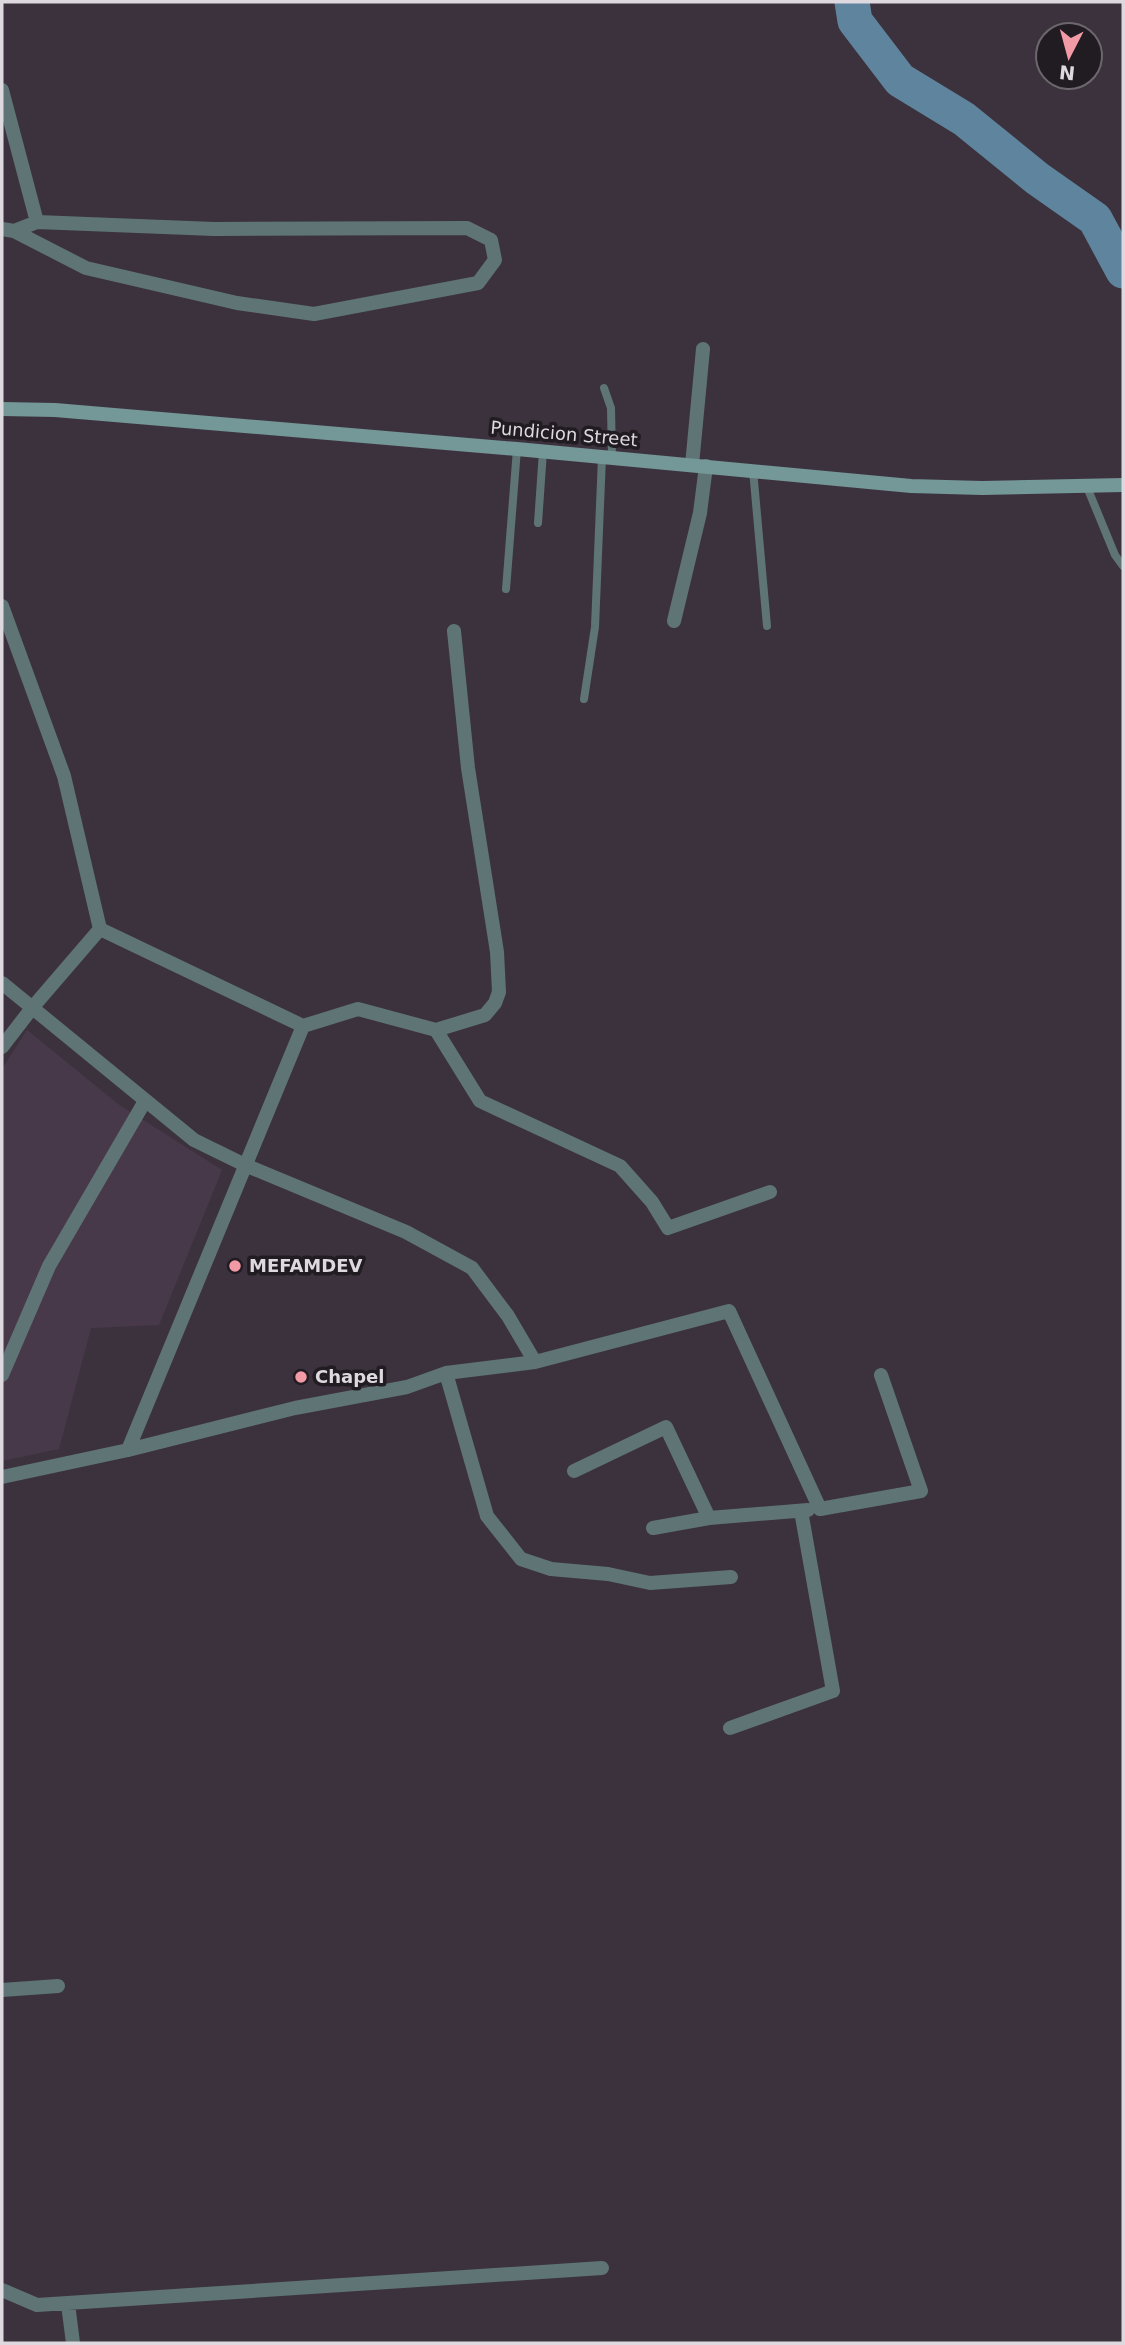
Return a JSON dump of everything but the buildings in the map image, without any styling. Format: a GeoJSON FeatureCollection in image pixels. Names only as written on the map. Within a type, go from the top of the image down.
{"type":"FeatureCollection","features":[{"type":"Feature","properties":{"kind":"main road","name":"Pundicion Street"},"geometry":{"type":"LineString","coordinates":[[2,409],[55,410],[517,449],[911,486],[982,488],[1123,485]]}},
{"type":"Feature","properties":{"kind":"street"},"geometry":{"type":"LineString","coordinates":[[2,90],[37,222]]}},
{"type":"Feature","properties":{"kind":"street"},"geometry":{"type":"LineString","coordinates":[[37,222],[214,229],[467,229],[491,240],[495,260],[478,283],[314,314],[237,303],[86,268],[8,230],[37,222]]}},
{"type":"Feature","properties":{"kind":"street"},"geometry":{"type":"LineString","coordinates":[[674,621],[699,513],[703,349]]}},
{"type":"Feature","properties":{"kind":"street"},"geometry":{"type":"LineString","coordinates":[[2,606],[64,776],[100,929]]}},
{"type":"Feature","properties":{"kind":"street"},"geometry":{"type":"LineString","coordinates":[[100,929],[303,1026],[358,1009],[436,1030],[485,1015],[495,1003],[499,992],[497,952],[468,768],[454,631]]}},
{"type":"Feature","properties":{"kind":"street"},"geometry":{"type":"LineString","coordinates":[[2,1047],[100,929]]}},
{"type":"Feature","properties":{"kind":"street"},"geometry":{"type":"LineString","coordinates":[[2,983],[194,1140],[245,1165],[406,1232],[472,1268],[508,1315],[535,1362]]}},
{"type":"Feature","properties":{"kind":"street"},"geometry":{"type":"LineString","coordinates":[[128,1450],[303,1026]]}},
{"type":"Feature","properties":{"kind":"street"},"geometry":{"type":"LineString","coordinates":[[436,1030],[480,1101],[620,1166],[652,1202],[668,1228],[770,1192]]}},
{"type":"Feature","properties":{"kind":"street"},"geometry":{"type":"LineString","coordinates":[[2,1375],[49,1266],[145,1101]]}},
{"type":"Feature","properties":{"kind":"street"},"geometry":{"type":"LineString","coordinates":[[2,1477],[128,1450],[295,1408],[407,1387],[446,1373],[535,1362],[729,1311],[820,1509]]}},
{"type":"Feature","properties":{"kind":"street"},"geometry":{"type":"LineString","coordinates":[[446,1373],[487,1517],[521,1559],[551,1569],[608,1574],[650,1583],[732,1577]]}},
{"type":"Feature","properties":{"kind":"street"},"geometry":{"type":"LineString","coordinates":[[653,1528],[709,1518],[820,1509],[921,1490],[881,1375]]}},
{"type":"Feature","properties":{"kind":"street"},"geometry":{"type":"LineString","coordinates":[[574,1471],[666,1427],[709,1518]]}},
{"type":"Feature","properties":{"kind":"street"},"geometry":{"type":"LineString","coordinates":[[730,1728],[832,1691],[801,1511]]}},
{"type":"Feature","properties":{"kind":"street"},"geometry":{"type":"LineString","coordinates":[[2,1990],[58,1986]]}},
{"type":"Feature","properties":{"kind":"street"},"geometry":{"type":"LineString","coordinates":[[2,2290],[37,2305],[68,2304],[602,2268]]}},
{"type":"Feature","properties":{"kind":"street"},"geometry":{"type":"LineString","coordinates":[[68,2304],[73,2343]]}},
{"type":"Feature","properties":{"kind":"lane"},"geometry":{"type":"LineString","coordinates":[[584,699],[594,627],[611,408],[604,388]]}},
{"type":"Feature","properties":{"kind":"lane"},"geometry":{"type":"LineString","coordinates":[[506,589],[517,449]]}},
{"type":"Feature","properties":{"kind":"lane"},"geometry":{"type":"LineString","coordinates":[[538,523],[543,452]]}},
{"type":"Feature","properties":{"kind":"lane"},"geometry":{"type":"LineString","coordinates":[[754,470],[767,626]]}},
{"type":"Feature","properties":{"kind":"lane"},"geometry":{"type":"LineString","coordinates":[[1087,487],[1115,555],[1123,566]]}},
{"type":"Feature","properties":{"kind":"shaded area"},"geometry":{"type":"Polygon","coordinates":[[[27,1030],[118,1104],[222,1170],[159,1325],[91,1328],[59,1449],[2,1461],[2,1069],[27,1030]]]}},
{"type":"Feature","properties":{"kind":"waterway"},"geometry":{"type":"LineString","coordinates":[[852,2],[855,21],[900,80],[964,119],[1038,179],[1095,219],[1123,271]]}},
{"type":"Feature","properties":{"kind":"place","name":"MEFAMDEV"},"geometry":{"type":"Point","coordinates":[235,1266]}},
{"type":"Feature","properties":{"kind":"place","name":"Chapel"},"geometry":{"type":"Point","coordinates":[301,1377]}}]}
